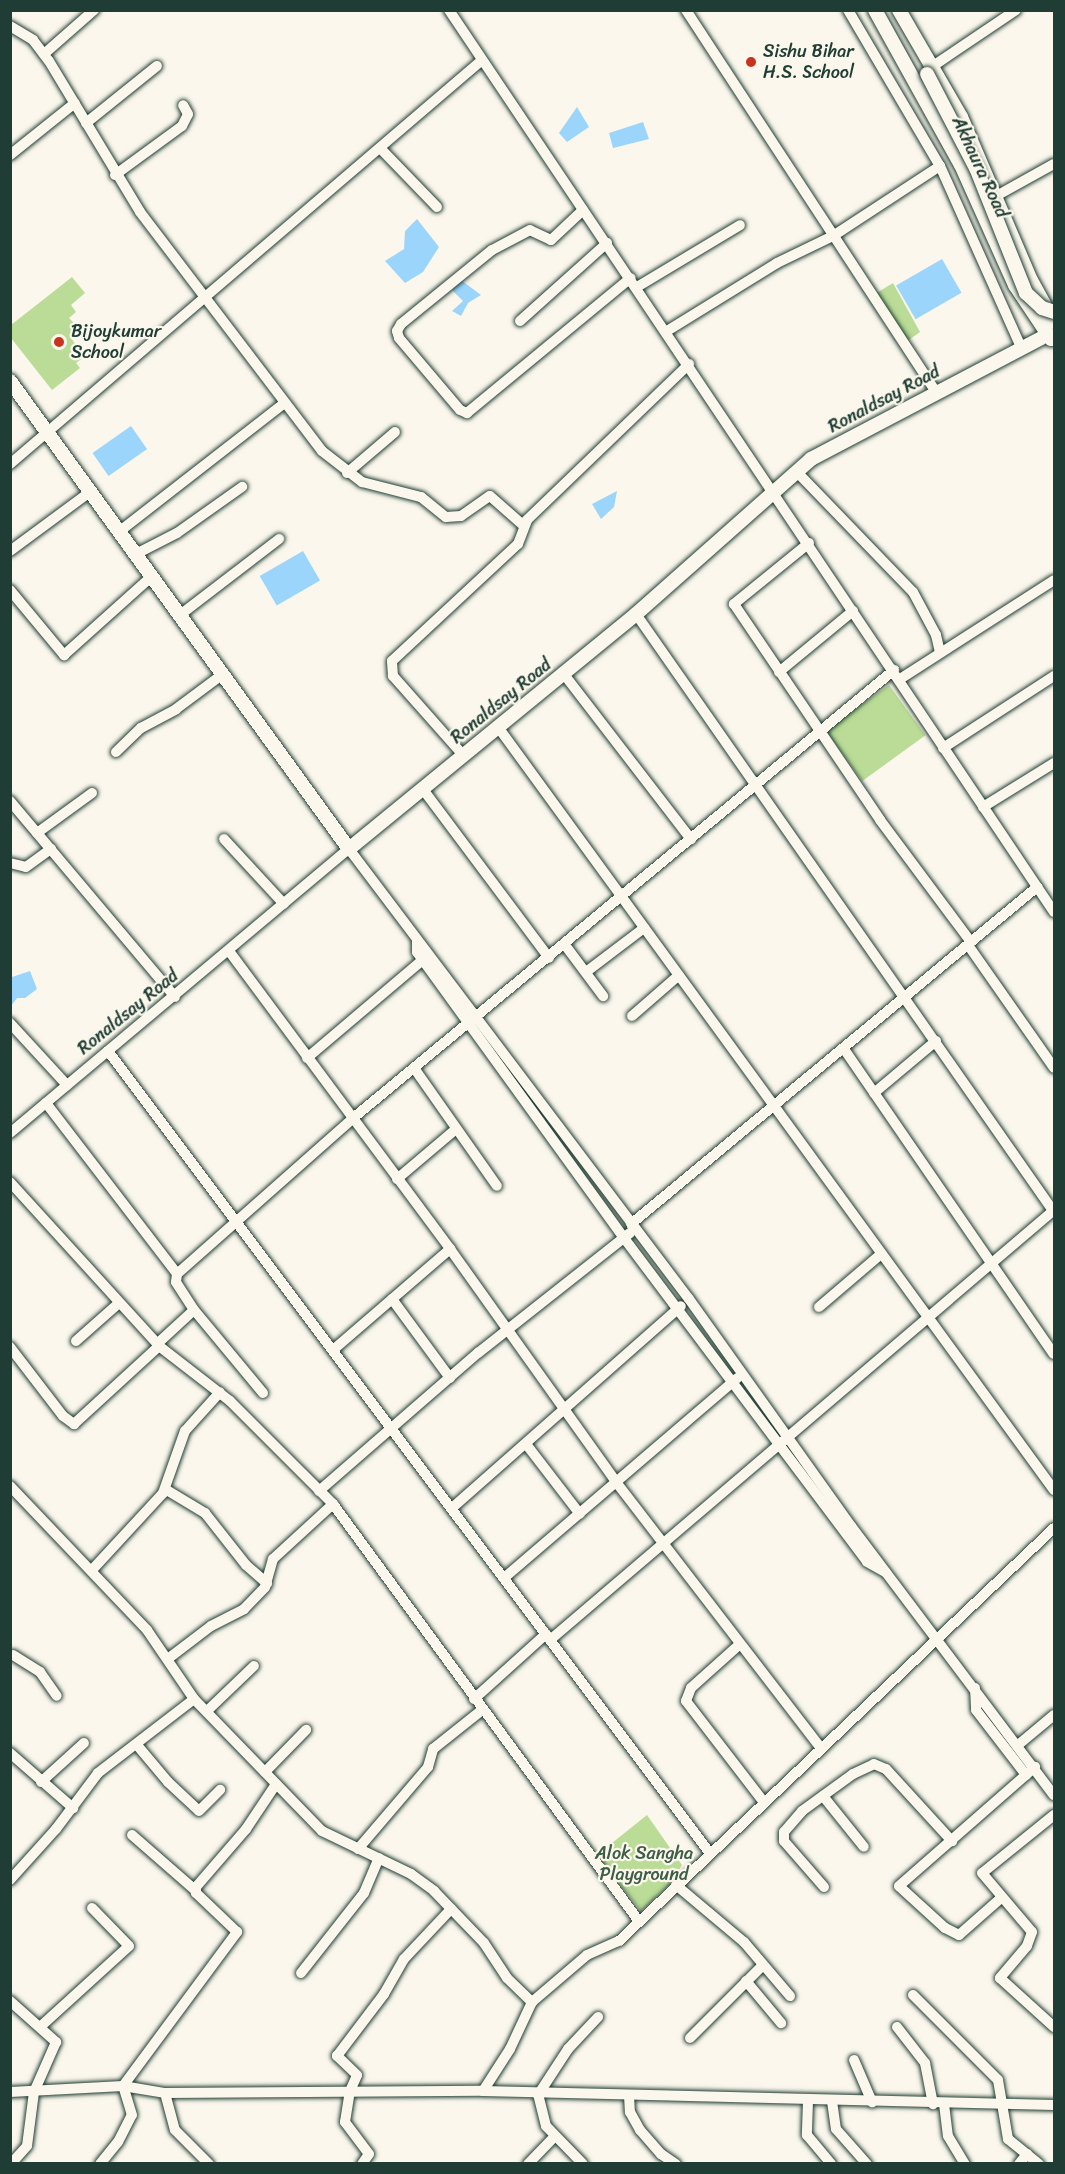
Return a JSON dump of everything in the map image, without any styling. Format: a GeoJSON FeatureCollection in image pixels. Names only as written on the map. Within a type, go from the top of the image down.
{"type":"FeatureCollection","features":[{"type":"Feature","properties":{"kind":"main road","name":"Akhaura Road"},"geometry":{"type":"LineString","coordinates":[[875,10],[961,165],[1015,285],[1051,332]]}},
{"type":"Feature","properties":{"kind":"main road"},"geometry":{"type":"LineString","coordinates":[[888,10],[930,70],[976,168],[1026,293],[1042,308],[1054,312]]}},
{"type":"Feature","properties":{"kind":"main road","name":"Akhaura Road"},"geometry":{"type":"LineString","coordinates":[[899,10],[998,195],[1051,332]]}},
{"type":"Feature","properties":{"kind":"main road","name":"Ronaldsay Road"},"geometry":{"type":"LineString","coordinates":[[350,849],[636,614],[796,471],[853,434],[1051,332]]}},
{"type":"Feature","properties":{"kind":"main road"},"geometry":{"type":"LineString","coordinates":[[10,381],[48,430],[350,849]]}},
{"type":"Feature","properties":{"kind":"street"},"geometry":{"type":"LineString","coordinates":[[44,54],[94,10]]}},
{"type":"Feature","properties":{"kind":"street"},"geometry":{"type":"LineString","coordinates":[[449,10],[667,331],[1054,912]]}},
{"type":"Feature","properties":{"kind":"street"},"geometry":{"type":"LineString","coordinates":[[848,10],[940,166],[1021,347]]}},
{"type":"Feature","properties":{"kind":"street"},"geometry":{"type":"LineString","coordinates":[[930,70],[1016,10]]}},
{"type":"Feature","properties":{"kind":"street"},"geometry":{"type":"LineString","coordinates":[[688,11],[935,391]]}},
{"type":"Feature","properties":{"kind":"street"},"geometry":{"type":"LineString","coordinates":[[10,26],[33,40],[44,54],[75,103],[115,175],[311,439],[347,473],[375,486],[421,497],[446,517],[461,516],[487,497],[493,497],[524,526]]}},
{"type":"Feature","properties":{"kind":"street"},"geometry":{"type":"LineString","coordinates":[[10,464],[207,299],[482,60]]}},
{"type":"Feature","properties":{"kind":"street"},"geometry":{"type":"LineString","coordinates":[[86,123],[157,66]]}},
{"type":"Feature","properties":{"kind":"street"},"geometry":{"type":"LineString","coordinates":[[10,155],[75,103]]}},
{"type":"Feature","properties":{"kind":"street"},"geometry":{"type":"LineString","coordinates":[[115,175],[182,126],[188,114],[183,105]]}},
{"type":"Feature","properties":{"kind":"street"},"geometry":{"type":"LineString","coordinates":[[380,148],[437,207]]}},
{"type":"Feature","properties":{"kind":"street"},"geometry":{"type":"LineString","coordinates":[[998,195],[1054,164]]}},
{"type":"Feature","properties":{"kind":"street"},"geometry":{"type":"LineString","coordinates":[[667,331],[777,263],[833,236],[940,166]]}},
{"type":"Feature","properties":{"kind":"street"},"geometry":{"type":"LineString","coordinates":[[583,210],[551,240],[545,241],[530,230],[492,250],[401,324],[397,331],[399,338],[460,410],[467,413],[634,283],[740,225]]}},
{"type":"Feature","properties":{"kind":"street"},"geometry":{"type":"LineString","coordinates":[[520,321],[607,243]]}},
{"type":"Feature","properties":{"kind":"street"},"geometry":{"type":"LineString","coordinates":[[463,755],[393,676],[390,665],[518,544],[524,526],[689,364]]}},
{"type":"Feature","properties":{"kind":"street"},"geometry":{"type":"LineString","coordinates":[[120,531],[283,404]]}},
{"type":"Feature","properties":{"kind":"street"},"geometry":{"type":"LineString","coordinates":[[347,473],[395,432]]}},
{"type":"Feature","properties":{"kind":"street"},"geometry":{"type":"LineString","coordinates":[[796,471],[913,592],[936,635],[940,653]]}},
{"type":"Feature","properties":{"kind":"street"},"geometry":{"type":"LineString","coordinates":[[136,554],[177,533],[242,487]]}},
{"type":"Feature","properties":{"kind":"street"},"geometry":{"type":"LineString","coordinates":[[10,551],[92,492]]}},
{"type":"Feature","properties":{"kind":"street"},"geometry":{"type":"LineString","coordinates":[[180,615],[279,539]]}},
{"type":"Feature","properties":{"kind":"street"},"geometry":{"type":"LineString","coordinates":[[809,543],[734,604],[880,820],[970,943],[1054,1068]]}},
{"type":"Feature","properties":{"kind":"street"},"geometry":{"type":"LineString","coordinates":[[10,590],[64,655],[152,576]]}},
{"type":"Feature","properties":{"kind":"street"},"geometry":{"type":"LineString","coordinates":[[177,1274],[352,1119],[821,731],[897,675],[940,653],[1054,580]]}},
{"type":"Feature","properties":{"kind":"street"},"geometry":{"type":"LineString","coordinates":[[779,672],[853,611]]}},
{"type":"Feature","properties":{"kind":"street"},"geometry":{"type":"LineString","coordinates":[[474,1699],[663,1543],[1054,1211],[636,614]]}},
{"type":"Feature","properties":{"kind":"street"},"geometry":{"type":"LineString","coordinates":[[563,673],[690,839]]}},
{"type":"Feature","properties":{"kind":"street"},"geometry":{"type":"LineString","coordinates":[[116,752],[141,728],[176,709],[223,674]]}},
{"type":"Feature","properties":{"kind":"street"},"geometry":{"type":"LineString","coordinates":[[943,748],[1054,676]]}},
{"type":"Feature","properties":{"kind":"street"},"geometry":{"type":"LineString","coordinates":[[498,727],[1054,1490]]}},
{"type":"Feature","properties":{"kind":"street"},"geometry":{"type":"LineString","coordinates":[[983,807],[1054,762]]}},
{"type":"Feature","properties":{"kind":"street"},"geometry":{"type":"LineString","coordinates":[[422,788],[549,958]]}},
{"type":"Feature","properties":{"kind":"street"},"geometry":{"type":"LineString","coordinates":[[37,832],[92,793]]}},
{"type":"Feature","properties":{"kind":"street"},"geometry":{"type":"LineString","coordinates":[[10,801],[175,997]]}},
{"type":"Feature","properties":{"kind":"street"},"geometry":{"type":"LineString","coordinates":[[224,839],[284,904]]}},
{"type":"Feature","properties":{"kind":"street"},"geometry":{"type":"LineString","coordinates":[[10,863],[26,867],[51,849]]}},
{"type":"Feature","properties":{"kind":"street"},"geometry":{"type":"LineString","coordinates":[[350,849],[417,940],[426,958],[624,1238],[678,1310],[737,1378]]}},
{"type":"Feature","properties":{"kind":"street","name":"Ronaldsay Road"},"geometry":{"type":"LineString","coordinates":[[10,1132],[350,849]]}},
{"type":"Feature","properties":{"kind":"street"},"geometry":{"type":"LineString","coordinates":[[319,1491],[508,1329],[624,1238],[633,1227],[774,1105],[906,998],[1037,887]]}},
{"type":"Feature","properties":{"kind":"street"},"geometry":{"type":"LineString","coordinates":[[586,972],[645,928]]}},
{"type":"Feature","properties":{"kind":"street"},"geometry":{"type":"LineString","coordinates":[[565,945],[603,996]]}},
{"type":"Feature","properties":{"kind":"street"},"geometry":{"type":"LineString","coordinates":[[229,951],[450,1249],[615,1482],[820,1746]]}},
{"type":"Feature","properties":{"kind":"street"},"geometry":{"type":"LineString","coordinates":[[307,1058],[426,958]]}},
{"type":"Feature","properties":{"kind":"street"},"geometry":{"type":"LineString","coordinates":[[632,1016],[679,975]]}},
{"type":"Feature","properties":{"kind":"street"},"geometry":{"type":"LineString","coordinates":[[472,1021],[689,1299],[737,1378],[782,1440],[975,1688],[1054,1795]]}},
{"type":"Feature","properties":{"kind":"street"},"geometry":{"type":"LineString","coordinates":[[10,1023],[67,1085]]}},
{"type":"Feature","properties":{"kind":"street"},"geometry":{"type":"LineString","coordinates":[[874,1094],[936,1041]]}},
{"type":"Feature","properties":{"kind":"street"},"geometry":{"type":"LineString","coordinates":[[844,1049],[1054,1354]]}},
{"type":"Feature","properties":{"kind":"street"},"geometry":{"type":"LineString","coordinates":[[108,1051],[709,1852]]}},
{"type":"Feature","properties":{"kind":"street"},"geometry":{"type":"LineString","coordinates":[[414,1068],[497,1186]]}},
{"type":"Feature","properties":{"kind":"street"},"geometry":{"type":"LineString","coordinates":[[46,1103],[177,1274],[177,1282],[194,1310],[263,1393]]}},
{"type":"Feature","properties":{"kind":"street"},"geometry":{"type":"LineString","coordinates":[[397,1179],[456,1129]]}},
{"type":"Feature","properties":{"kind":"street"},"geometry":{"type":"LineString","coordinates":[[10,1182],[158,1345],[220,1392],[333,1504],[638,1920]]}},
{"type":"Feature","properties":{"kind":"street"},"geometry":{"type":"LineString","coordinates":[[333,1350],[450,1249]]}},
{"type":"Feature","properties":{"kind":"street"},"geometry":{"type":"LineString","coordinates":[[819,1307],[881,1254]]}},
{"type":"Feature","properties":{"kind":"street"},"geometry":{"type":"LineString","coordinates":[[392,1299],[450,1378]]}},
{"type":"Feature","properties":{"kind":"street"},"geometry":{"type":"LineString","coordinates":[[452,1508],[689,1299]]}},
{"type":"Feature","properties":{"kind":"street"},"geometry":{"type":"LineString","coordinates":[[76,1341],[119,1303]]}},
{"type":"Feature","properties":{"kind":"street"},"geometry":{"type":"LineString","coordinates":[[10,1347],[63,1416],[74,1424],[194,1310]]}},
{"type":"Feature","properties":{"kind":"street"},"geometry":{"type":"LineString","coordinates":[[504,1578],[737,1378]]}},
{"type":"Feature","properties":{"kind":"street"},"geometry":{"type":"LineString","coordinates":[[92,1570],[165,1489],[185,1431],[220,1392]]}},
{"type":"Feature","properties":{"kind":"street"},"geometry":{"type":"LineString","coordinates":[[526,1444],[580,1514]]}},
{"type":"Feature","properties":{"kind":"street"},"geometry":{"type":"LineString","coordinates":[[10,1486],[92,1570],[169,1658],[194,1699],[322,1831],[411,1874],[451,1909],[532,2002]]}},
{"type":"Feature","properties":{"kind":"street"},"geometry":{"type":"LineString","coordinates":[[165,1489],[205,1513],[246,1565],[267,1582]]}},
{"type":"Feature","properties":{"kind":"street"},"geometry":{"type":"LineString","coordinates":[[169,1658],[203,1631],[244,1609],[267,1582],[267,1569],[273,1559],[333,1504]]}},
{"type":"Feature","properties":{"kind":"street"},"geometry":{"type":"LineString","coordinates":[[483,2091],[510,2049],[532,2002],[587,1955],[619,1941],[638,1920],[820,1746],[1054,1528]]}},
{"type":"Feature","properties":{"kind":"street"},"geometry":{"type":"LineString","coordinates":[[740,1644],[692,1688],[686,1701],[763,1801]]}},
{"type":"Feature","properties":{"kind":"street"},"geometry":{"type":"LineString","coordinates":[[11,1655],[40,1672],[57,1696]]}},
{"type":"Feature","properties":{"kind":"street"},"geometry":{"type":"LineString","coordinates":[[207,1711],[254,1666]]}},
{"type":"Feature","properties":{"kind":"street"},"geometry":{"type":"LineString","coordinates":[[975,1688],[976,1710],[1026,1775]]}},
{"type":"Feature","properties":{"kind":"street"},"geometry":{"type":"LineString","coordinates":[[10,1880],[74,1808],[98,1773],[194,1699]]}},
{"type":"Feature","properties":{"kind":"street"},"geometry":{"type":"LineString","coordinates":[[358,1849],[428,1767],[433,1749],[482,1710]]}},
{"type":"Feature","properties":{"kind":"street"},"geometry":{"type":"LineString","coordinates":[[1018,1745],[1054,1715]]}},
{"type":"Feature","properties":{"kind":"street"},"geometry":{"type":"LineString","coordinates":[[265,1772],[306,1730]]}},
{"type":"Feature","properties":{"kind":"street"},"geometry":{"type":"LineString","coordinates":[[41,1782],[84,1743]]}},
{"type":"Feature","properties":{"kind":"street"},"geometry":{"type":"LineString","coordinates":[[138,1744],[168,1782],[199,1811],[220,1790]]}},
{"type":"Feature","properties":{"kind":"street"},"geometry":{"type":"LineString","coordinates":[[10,1753],[74,1808]]}},
{"type":"Feature","properties":{"kind":"street"},"geometry":{"type":"LineString","coordinates":[[824,1887],[783,1837],[792,1820],[823,1796],[874,1764],[886,1769],[952,1841]]}},
{"type":"Feature","properties":{"kind":"street"},"geometry":{"type":"LineString","coordinates":[[1001,1898],[959,1935],[945,1928],[900,1889],[902,1881],[952,1841],[1035,1767]]}},
{"type":"Feature","properties":{"kind":"street"},"geometry":{"type":"LineString","coordinates":[[195,1890],[276,1784]]}},
{"type":"Feature","properties":{"kind":"street"},"geometry":{"type":"LineString","coordinates":[[823,1796],[864,1847]]}},
{"type":"Feature","properties":{"kind":"street"},"geometry":{"type":"LineString","coordinates":[[1054,1815],[983,1870],[983,1876],[1026,1923],[1032,1938],[1000,1978],[1054,2027]]}},
{"type":"Feature","properties":{"kind":"street"},"geometry":{"type":"LineString","coordinates":[[123,2086],[237,1932],[195,1890],[132,1834]]}},
{"type":"Feature","properties":{"kind":"street"},"geometry":{"type":"LineString","coordinates":[[301,1973],[364,1893],[379,1858]]}},
{"type":"Feature","properties":{"kind":"street"},"geometry":{"type":"LineString","coordinates":[[676,1885],[744,1942],[762,1966],[790,1996]]}},
{"type":"Feature","properties":{"kind":"street"},"geometry":{"type":"LineString","coordinates":[[40,2027],[129,1946],[92,1908]]}},
{"type":"Feature","properties":{"kind":"street"},"geometry":{"type":"LineString","coordinates":[[362,2163],[369,2154],[345,2122],[350,2091],[357,2075],[338,2060],[338,2055],[384,1994],[404,1959],[451,1909]]}},
{"type":"Feature","properties":{"kind":"street"},"geometry":{"type":"LineString","coordinates":[[690,2038],[762,1966]]}},
{"type":"Feature","properties":{"kind":"street"},"geometry":{"type":"LineString","coordinates":[[746,1981],[781,2023]]}},
{"type":"Feature","properties":{"kind":"street"},"geometry":{"type":"LineString","coordinates":[[913,1995],[998,2080],[1008,2139],[1039,2163]]}},
{"type":"Feature","properties":{"kind":"street"},"geometry":{"type":"LineString","coordinates":[[10,2001],[56,2042],[34,2092],[27,2146],[11,2163]]}},
{"type":"Feature","properties":{"kind":"street"},"geometry":{"type":"LineString","coordinates":[[583,2163],[555,2136],[543,2114],[538,2095],[563,2054],[598,2018]]}},
{"type":"Feature","properties":{"kind":"street"},"geometry":{"type":"LineString","coordinates":[[897,2027],[925,2063],[960,2162]]}},
{"type":"Feature","properties":{"kind":"street"},"geometry":{"type":"LineString","coordinates":[[854,2060],[872,2102]]}},
{"type":"Feature","properties":{"kind":"street"},"geometry":{"type":"LineString","coordinates":[[100,2163],[118,2142],[132,2110],[123,2086]]}},
{"type":"Feature","properties":{"kind":"street"},"geometry":{"type":"LineString","coordinates":[[10,2092],[123,2086],[165,2093],[483,2091],[538,2095],[808,2100],[833,2112],[867,2163]]}},
{"type":"Feature","properties":{"kind":"street"},"geometry":{"type":"LineString","coordinates":[[165,2093],[166,2107],[178,2135],[201,2161]]}},
{"type":"Feature","properties":{"kind":"street"},"geometry":{"type":"LineString","coordinates":[[629,2095],[632,2116],[661,2154],[676,2163]]}},
{"type":"Feature","properties":{"kind":"street"},"geometry":{"type":"LineString","coordinates":[[808,2100],[806,2121],[809,2140],[831,2163]]}},
{"type":"Feature","properties":{"kind":"street"},"geometry":{"type":"LineString","coordinates":[[833,2112],[872,2102],[1004,2106],[1054,2105]]}},
{"type":"Feature","properties":{"kind":"street"},"geometry":{"type":"LineString","coordinates":[[528,2163],[555,2136]]}},
{"type":"Feature","properties":{"kind":"street"},"geometry":{"type":"LineString","coordinates":[[1018,2163],[1027,2154]]}},
{"type":"Feature","properties":{"kind":"green space"},"geometry":{"type":"Polygon","coordinates":[[[72,277],[85,293],[71,305],[76,312],[69,318],[80,329],[70,337],[85,356],[76,363],[80,368],[52,390],[11,338],[11,325],[72,277]]]}},
{"type":"Feature","properties":{"kind":"green space"},"geometry":{"type":"Polygon","coordinates":[[[893,283],[920,332],[906,342],[875,294],[893,283]]]}},
{"type":"Feature","properties":{"kind":"green space"},"geometry":{"type":"Polygon","coordinates":[[[889,685],[925,735],[862,781],[826,731],[889,685]]]}},
{"type":"Feature","properties":{"kind":"green space","name":"Alok Sangha Playground"},"geometry":{"type":"Polygon","coordinates":[[[647,1815],[682,1865],[671,1883],[641,1911],[597,1855],[647,1815]]]}},
{"type":"Feature","properties":{"kind":"water"},"geometry":{"type":"Polygon","coordinates":[[[577,107],[589,127],[567,142],[559,133],[577,107]]]}},
{"type":"Feature","properties":{"kind":"water"},"geometry":{"type":"Polygon","coordinates":[[[643,122],[649,139],[613,148],[609,133],[643,122]]]}},
{"type":"Feature","properties":{"kind":"water"},"geometry":{"type":"Polygon","coordinates":[[[417,219],[439,247],[423,272],[405,283],[385,261],[404,249],[405,231],[417,219]]]}},
{"type":"Feature","properties":{"kind":"water"},"geometry":{"type":"Polygon","coordinates":[[[942,259],[962,293],[916,319],[896,286],[942,259]]]}},
{"type":"Feature","properties":{"kind":"water"},"geometry":{"type":"Polygon","coordinates":[[[461,280],[481,295],[468,303],[461,316],[452,311],[463,301],[452,290],[461,280]]]}},
{"type":"Feature","properties":{"kind":"water"},"geometry":{"type":"Polygon","coordinates":[[[131,426],[147,449],[109,476],[92,453],[131,426]]]}},
{"type":"Feature","properties":{"kind":"water"},"geometry":{"type":"Polygon","coordinates":[[[617,491],[614,507],[601,519],[592,504],[617,491]]]}},
{"type":"Feature","properties":{"kind":"water"},"geometry":{"type":"Polygon","coordinates":[[[303,551],[320,580],[277,605],[260,576],[303,551]]]}},
{"type":"Feature","properties":{"kind":"water"},"geometry":{"type":"Polygon","coordinates":[[[30,971],[37,989],[25,998],[17,998],[11,1006],[12,977],[30,971]]]}},
{"type":"Feature","properties":{"kind":"place","name":"Sishu Bihar H.S. School"},"geometry":{"type":"Point","coordinates":[751,62]}},
{"type":"Feature","properties":{"kind":"place","name":"Bijoykumar School"},"geometry":{"type":"Point","coordinates":[59,342]}}]}
